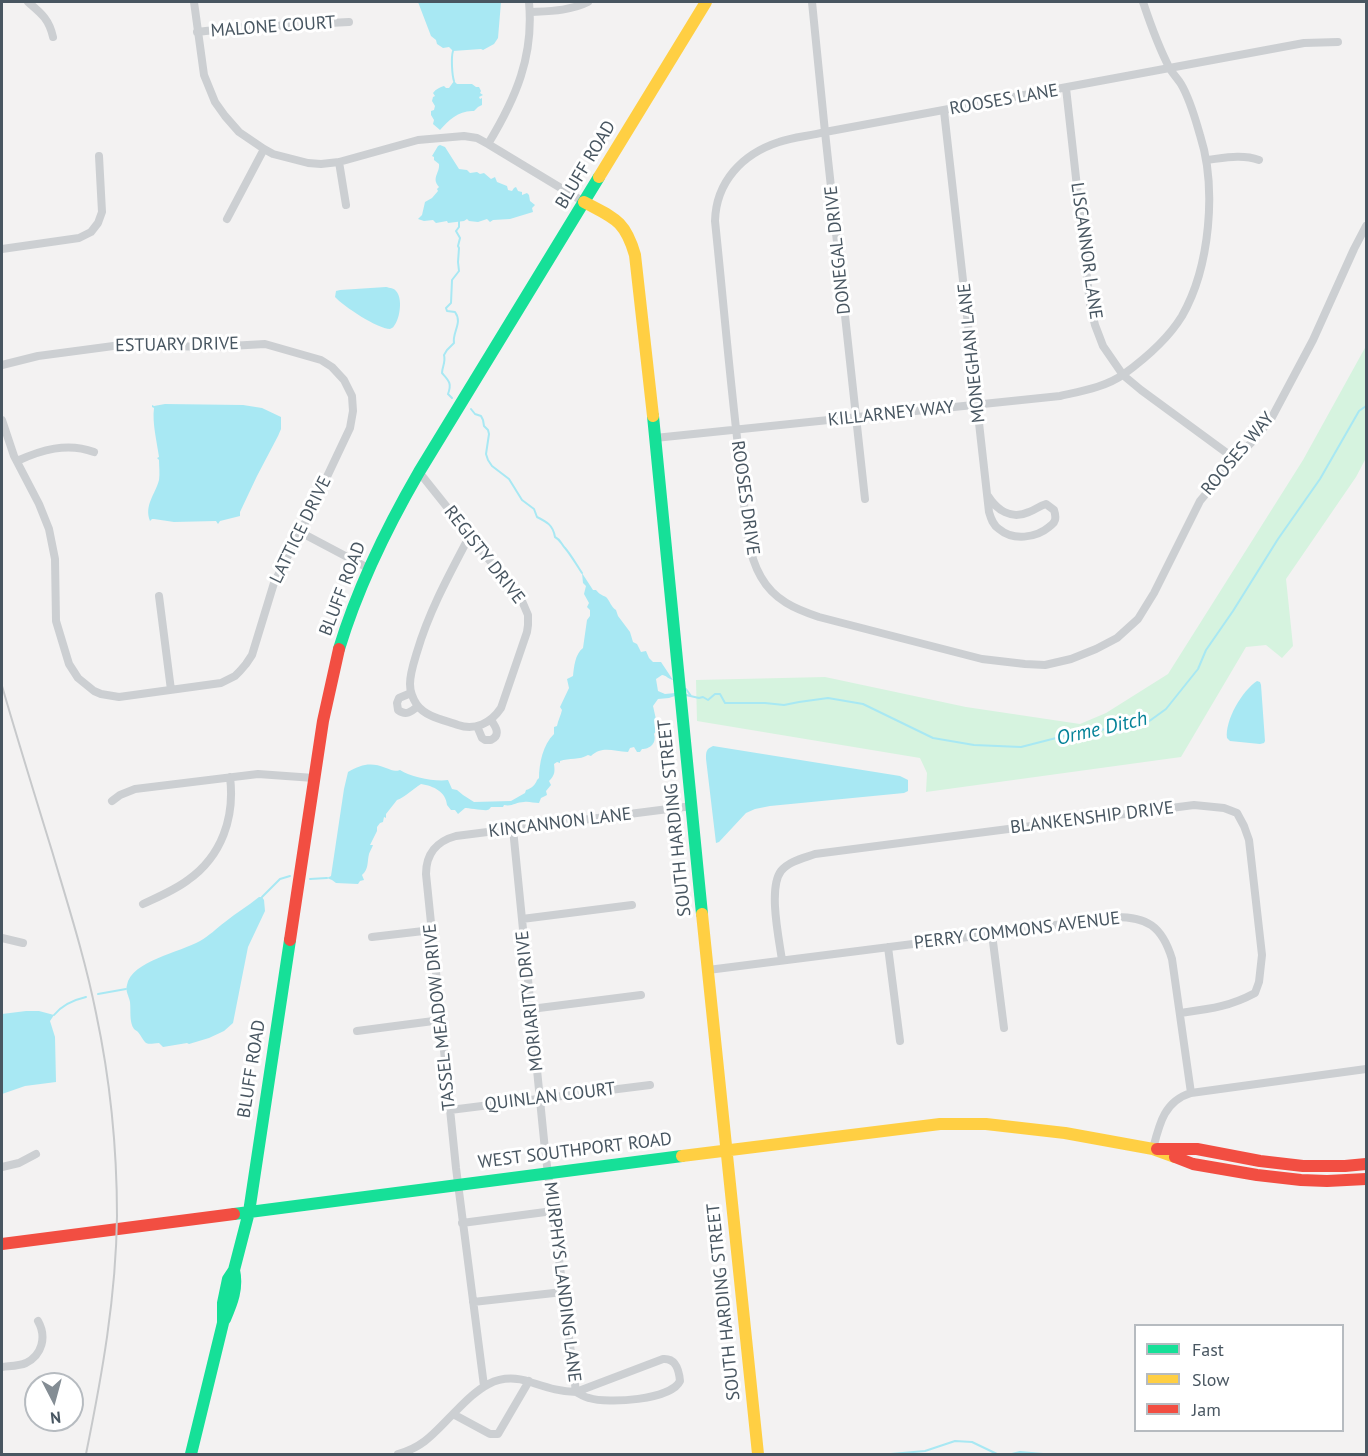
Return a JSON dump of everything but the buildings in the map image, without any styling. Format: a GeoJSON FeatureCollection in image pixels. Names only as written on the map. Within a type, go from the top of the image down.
{"type":"FeatureCollection","features":[{"type":"Feature","properties":{"kind":"main road","name":"BLUFF ROAD"},"geometry":{"type":"LineString","coordinates":[[191,1455],[223,1323],[233,1300],[237,1280],[234,1270],[249,1212],[323,721],[333,673],[348,620],[389,526],[419,472],[706,2]]}},
{"type":"Feature","properties":{"kind":"main road","name":"SOUTH HARDING STREET"},"geometry":{"type":"LineString","coordinates":[[584,202],[618,222],[627,232],[635,255],[758,1455]]}},
{"type":"Feature","properties":{"kind":"main road","name":"WEST SOUTHPORT ROAD"},"geometry":{"type":"LineString","coordinates":[[2,1244],[940,1124],[1012,1126],[1046,1131],[1153,1149],[1193,1164],[1301,1180],[1366,1179]]}},
{"type":"Feature","properties":{"kind":"main road","name":"WEST SOUTHPORT ROAD"},"geometry":{"type":"LineString","coordinates":[[1153,1149],[1197,1149],[1301,1166],[1341,1167],[1366,1164]]}},
{"type":"Feature","properties":{"kind":"street"},"geometry":{"type":"LineString","coordinates":[[28,2],[43,15],[50,25],[53,37]]}},
{"type":"Feature","properties":{"kind":"street"},"geometry":{"type":"LineString","coordinates":[[194,2],[204,75],[215,102],[239,132],[273,154],[321,164],[339,162],[418,140],[464,136],[477,138],[584,202]]}},
{"type":"Feature","properties":{"kind":"street"},"geometry":{"type":"LineString","coordinates":[[488,144],[506,115],[521,80],[528,45],[529,2]]}},
{"type":"Feature","properties":{"kind":"street"},"geometry":{"type":"LineString","coordinates":[[530,12],[558,11],[578,7],[588,2]]}},
{"type":"Feature","properties":{"kind":"street","name":"DONEGAL DRIVE"},"geometry":{"type":"LineString","coordinates":[[812,2],[865,499]]}},
{"type":"Feature","properties":{"kind":"street","name":"KILLARNEY WAY"},"geometry":{"type":"LineString","coordinates":[[655,438],[1060,396],[1092,389],[1123,375],[1152,351],[1168,335],[1182,315],[1193,292],[1208,228],[1209,194],[1206,160],[1190,105],[1170,68],[1143,2]]}},
{"type":"Feature","properties":{"kind":"street","name":"MALONE COURT"},"geometry":{"type":"LineString","coordinates":[[197,32],[349,22]]}},
{"type":"Feature","properties":{"kind":"street","name":"ROOSES LANE"},"geometry":{"type":"LineString","coordinates":[[715,221],[717,203],[730,174],[756,151],[779,142],[1304,43],[1338,42]]}},
{"type":"Feature","properties":{"kind":"street","name":"LISCANNOR LANE"},"geometry":{"type":"LineString","coordinates":[[1066,88],[1090,304],[1103,346],[1123,375],[1235,459]]}},
{"type":"Feature","properties":{"kind":"street","name":"MONEGHAN LANE"},"geometry":{"type":"LineString","coordinates":[[944,111],[989,512],[998,529],[1020,537],[1033,536],[1045,530],[1056,519],[1054,510],[1046,504],[1022,515],[1007,514],[995,507],[988,496]]}},
{"type":"Feature","properties":{"kind":"street"},"geometry":{"type":"LineString","coordinates":[[227,219],[264,149]]}},
{"type":"Feature","properties":{"kind":"street"},"geometry":{"type":"LineString","coordinates":[[2,249],[79,238],[91,232],[100,220],[103,208],[99,156]]}},
{"type":"Feature","properties":{"kind":"street"},"geometry":{"type":"LineString","coordinates":[[1206,160],[1236,156],[1259,160]]}},
{"type":"Feature","properties":{"kind":"street"},"geometry":{"type":"LineString","coordinates":[[339,162],[346,205]]}},
{"type":"Feature","properties":{"kind":"street","name":"ROOSES DRIVE"},"geometry":{"type":"LineString","coordinates":[[715,221],[735,430],[749,540],[754,562],[761,578],[777,597],[795,609],[819,617],[982,659],[1045,665]]}},
{"type":"Feature","properties":{"kind":"street","name":"ROOSES WAY"},"geometry":{"type":"LineString","coordinates":[[1045,665],[1096,650],[1117,638],[1138,619],[1154,593],[1200,501],[1270,419],[1313,340],[1366,226]]}},
{"type":"Feature","properties":{"kind":"street","name":"ESTUARY DRIVE"},"geometry":{"type":"LineString","coordinates":[[2,365],[38,356],[121,345],[212,347],[265,344],[321,360],[332,367],[344,380]]}},
{"type":"Feature","properties":{"kind":"street","name":"LATTICE DRIVE"},"geometry":{"type":"LineString","coordinates":[[171,690],[221,683],[235,676],[253,652],[273,587],[350,428],[353,411],[352,396],[344,380]]}},
{"type":"Feature","properties":{"kind":"street"},"geometry":{"type":"LineString","coordinates":[[2,420],[9,445],[39,504],[51,534],[55,567],[55,618],[75,676],[101,694],[119,697],[171,690],[159,596]]}},
{"type":"Feature","properties":{"kind":"street"},"geometry":{"type":"LineString","coordinates":[[17,461],[42,450],[63,447],[79,447],[94,452]]}},
{"type":"Feature","properties":{"kind":"street","name":"REGISTY DRIVE"},"geometry":{"type":"LineString","coordinates":[[419,472],[522,601],[527,612],[527,632],[502,705],[490,720]]}},
{"type":"Feature","properties":{"kind":"street"},"geometry":{"type":"LineString","coordinates":[[300,532],[369,568]]}},
{"type":"Feature","properties":{"kind":"street"},"geometry":{"type":"LineString","coordinates":[[470,535],[438,597],[425,630],[411,677],[411,693],[418,706],[427,714],[462,726],[477,726],[490,720],[497,730],[496,736],[491,740],[485,740],[479,734],[477,726]]}},
{"type":"Feature","properties":{"kind":"street"},"geometry":{"type":"LineString","coordinates":[[411,693],[399,699],[398,710],[408,713],[418,706]]}},
{"type":"Feature","properties":{"kind":"street"},"geometry":{"type":"LineString","coordinates":[[112,801],[135,789],[230,777],[258,774],[314,778]]}},
{"type":"Feature","properties":{"kind":"street"},"geometry":{"type":"LineString","coordinates":[[143,904],[188,880],[202,869],[216,850],[223,837],[230,813],[230,777]]}},
{"type":"Feature","properties":{"kind":"street","name":"BLANKENSHIP DRIVE"},"geometry":{"type":"LineString","coordinates":[[782,960],[775,911],[776,884],[780,872],[790,864],[809,856],[1194,805],[1224,808],[1237,813],[1249,840],[1262,955],[1259,982],[1255,993],[1233,1003],[1218,1008],[1180,1013]]}},
{"type":"Feature","properties":{"kind":"street","name":"KINCANNON LANE"},"geometry":{"type":"LineString","coordinates":[[432,851],[440,842],[452,837],[692,806]]}},
{"type":"Feature","properties":{"kind":"street","name":"MORIARITY DRIVE"},"geometry":{"type":"LineString","coordinates":[[513,829],[548,1173]]}},
{"type":"Feature","properties":{"kind":"street","name":"TASSEL MEADOW DRIVE"},"geometry":{"type":"LineString","coordinates":[[432,851],[426,870],[462,1223],[484,1386]]}},
{"type":"Feature","properties":{"kind":"street"},"geometry":{"type":"LineString","coordinates":[[522,919],[632,905]]}},
{"type":"Feature","properties":{"kind":"street","name":"PERRY COMMONS AVENUE"},"geometry":{"type":"LineString","coordinates":[[708,970],[1112,917],[1129,917],[1144,921],[1155,928],[1169,949],[1191,1093]]}},
{"type":"Feature","properties":{"kind":"street"},"geometry":{"type":"LineString","coordinates":[[372,938],[432,930]]}},
{"type":"Feature","properties":{"kind":"street"},"geometry":{"type":"LineString","coordinates":[[992,934],[1004,1028]]}},
{"type":"Feature","properties":{"kind":"street"},"geometry":{"type":"LineString","coordinates":[[2,938],[23,943]]}},
{"type":"Feature","properties":{"kind":"street"},"geometry":{"type":"LineString","coordinates":[[888,947],[900,1041]]}},
{"type":"Feature","properties":{"kind":"street"},"geometry":{"type":"LineString","coordinates":[[531,1009],[641,995]]}},
{"type":"Feature","properties":{"kind":"street"},"geometry":{"type":"LineString","coordinates":[[357,1031],[441,1020]]}},
{"type":"Feature","properties":{"kind":"street"},"geometry":{"type":"LineString","coordinates":[[1153,1149],[1160,1122],[1170,1105],[1191,1093],[1366,1070]]}},
{"type":"Feature","properties":{"kind":"street","name":"QUINLAN COURT"},"geometry":{"type":"LineString","coordinates":[[450,1110],[650,1084]]}},
{"type":"Feature","properties":{"kind":"street"},"geometry":{"type":"LineString","coordinates":[[2,1167],[19,1163],[36,1154]]}},
{"type":"Feature","properties":{"kind":"street","name":"MURPHYS LANDING LANE"},"geometry":{"type":"LineString","coordinates":[[548,1173],[576,1392]]}},
{"type":"Feature","properties":{"kind":"street"},"geometry":{"type":"LineString","coordinates":[[462,1223],[553,1212]]}},
{"type":"Feature","properties":{"kind":"street"},"geometry":{"type":"LineString","coordinates":[[473,1302],[563,1292]]}},
{"type":"Feature","properties":{"kind":"street"},"geometry":{"type":"LineString","coordinates":[[2,1367],[23,1364],[38,1353],[43,1337],[38,1321]]}},
{"type":"Feature","properties":{"kind":"street"},"geometry":{"type":"LineString","coordinates":[[398,1455],[421,1445],[474,1393],[495,1381],[507,1379],[529,1381],[561,1391],[576,1392],[596,1400],[636,1400],[676,1387],[680,1379],[675,1363],[663,1359],[576,1392]]}},
{"type":"Feature","properties":{"kind":"street"},"geometry":{"type":"LineString","coordinates":[[453,1414],[490,1434],[498,1434],[529,1381]]}},
{"type":"Feature","properties":{"kind":"green space"},"geometry":{"type":"Polygon","coordinates":[[[1366,346],[1366,458],[1356,477],[1286,579],[1293,646],[1282,658],[1266,645],[1246,647],[1181,757],[926,792],[927,773],[920,758],[697,721],[696,680],[825,677],[966,707],[1080,724],[1106,713],[1168,674],[1303,460],[1366,346]]]}},
{"type":"Feature","properties":{"kind":"water"},"geometry":{"type":"Polygon","coordinates":[[[418,2],[501,2],[498,38],[494,44],[483,50],[453,51],[449,47],[443,48],[431,36],[418,2]]]}},
{"type":"Feature","properties":{"kind":"water"},"geometry":{"type":"Polygon","coordinates":[[[454,81],[457,84],[472,84],[479,87],[483,95],[479,97],[482,98],[482,105],[474,111],[455,116],[440,130],[433,124],[434,120],[431,115],[435,106],[432,101],[435,96],[433,93],[443,86],[449,88],[454,81]]]}},
{"type":"Feature","properties":{"kind":"water"},"geometry":{"type":"Polygon","coordinates":[[[440,145],[445,147],[459,169],[470,173],[484,173],[491,179],[495,177],[497,182],[507,186],[508,190],[512,191],[516,187],[522,195],[527,193],[530,201],[535,205],[532,208],[533,212],[490,222],[487,219],[478,222],[467,219],[436,223],[433,220],[418,219],[422,215],[425,202],[438,191],[436,178],[439,164],[432,156],[440,145]]]}},
{"type":"Feature","properties":{"kind":"water"},"geometry":{"type":"Polygon","coordinates":[[[386,287],[395,290],[400,303],[398,319],[394,327],[390,329],[361,316],[335,297],[336,291],[340,290],[386,287]]]}},
{"type":"Feature","properties":{"kind":"water"},"geometry":{"type":"Polygon","coordinates":[[[152,405],[243,405],[262,408],[281,417],[281,429],[240,516],[220,521],[218,524],[216,521],[174,522],[152,519],[150,521],[149,505],[159,480],[159,460],[157,458],[159,457],[152,405]]]}},
{"type":"Feature","properties":{"kind":"water"},"geometry":{"type":"Polygon","coordinates":[[[582,573],[593,590],[606,597],[616,610],[641,652],[646,651],[653,662],[661,662],[673,680],[662,675],[656,679],[658,691],[665,694],[675,693],[675,696],[658,699],[653,706],[658,728],[652,745],[640,752],[637,752],[634,747],[628,752],[604,750],[591,756],[557,762],[554,764],[554,773],[549,781],[551,785],[546,791],[547,795],[541,798],[539,803],[521,802],[503,807],[491,807],[488,810],[465,808],[458,814],[455,810],[451,810],[438,790],[421,784],[397,800],[386,814],[386,818],[384,817],[383,822],[377,827],[370,845],[373,845],[367,868],[362,875],[364,880],[358,884],[336,883],[327,878],[331,876],[348,772],[358,767],[376,765],[423,778],[448,780],[452,789],[474,802],[511,801],[534,785],[539,778],[544,749],[554,734],[554,727],[557,726],[562,710],[560,707],[569,688],[567,679],[573,676],[574,665],[583,648],[590,610],[584,594],[586,586],[583,583],[582,573]]]}},
{"type":"Feature","properties":{"kind":"water"},"geometry":{"type":"Polygon","coordinates":[[[1257,681],[1261,685],[1265,741],[1260,744],[1230,741],[1227,738],[1227,731],[1236,706],[1257,681]]]}},
{"type":"Feature","properties":{"kind":"water"},"geometry":{"type":"Polygon","coordinates":[[[713,746],[900,776],[908,780],[908,791],[755,809],[746,813],[716,843],[706,759],[707,751],[713,746]]]}},
{"type":"Feature","properties":{"kind":"water"},"geometry":{"type":"Polygon","coordinates":[[[259,897],[264,900],[265,911],[248,947],[233,1023],[224,1031],[189,1044],[163,1047],[159,1043],[146,1043],[131,1023],[130,1002],[126,989],[131,977],[147,963],[203,939],[259,897]]]}},
{"type":"Feature","properties":{"kind":"water"},"geometry":{"type":"Polygon","coordinates":[[[39,1011],[54,1015],[50,1021],[55,1037],[56,1082],[25,1086],[2,1094],[2,1014],[39,1011]]]}},
{"type":"Feature","properties":{"kind":"waterway"},"geometry":{"type":"LineString","coordinates":[[453,51],[454,81]]}},
{"type":"Feature","properties":{"kind":"waterway"},"geometry":{"type":"LineString","coordinates":[[452,398],[448,394],[449,382],[442,373],[444,355],[454,343],[458,324],[455,312],[447,311],[446,308],[451,303],[452,280],[459,271],[460,238],[456,231],[459,221]]}},
{"type":"Feature","properties":{"kind":"waterway","name":"Orme Ditch"},"geometry":{"type":"LineString","coordinates":[[686,695],[703,697],[708,700],[715,694],[720,694],[725,703],[784,705],[828,698],[863,704],[933,738],[974,745],[1021,747],[1064,736],[1148,722],[1166,709],[1198,669],[1206,650],[1320,479],[1359,411],[1366,406]]}},
{"type":"Feature","properties":{"kind":"waterway"},"geometry":{"type":"LineString","coordinates":[[471,409],[475,414],[481,416],[488,430],[486,454],[492,466],[509,479],[522,500],[534,509],[537,517],[547,522],[555,537],[582,573]]}},
{"type":"Feature","properties":{"kind":"waterway","name":"Orme Ditch"},"geometry":{"type":"LineString","coordinates":[[686,689],[691,696]]}},
{"type":"Feature","properties":{"kind":"waterway","name":"Orme Ditch"},"geometry":{"type":"LineString","coordinates":[[262,897],[280,879],[290,876]]}},
{"type":"Feature","properties":{"kind":"waterway","name":"Orme Ditch"},"geometry":{"type":"LineString","coordinates":[[310,879],[327,878]]}},
{"type":"Feature","properties":{"kind":"waterway","name":"Orme Ditch"},"geometry":{"type":"LineString","coordinates":[[98,994],[126,989]]}},
{"type":"Feature","properties":{"kind":"waterway","name":"Orme Ditch"},"geometry":{"type":"LineString","coordinates":[[54,1015],[68,1003],[86,997]]}},
{"type":"Feature","properties":{"kind":"waterway"},"geometry":{"type":"LineString","coordinates":[[891,1454],[925,1451],[955,1441],[972,1442],[997,1454]]}},
{"type":"Feature","properties":{"kind":"waterway"},"geometry":{"type":"LineString","coordinates":[[1012,1454],[1020,1452],[1043,1454]]}},
{"type":"Feature","properties":{"kind":"railway"},"geometry":{"type":"LineString","coordinates":[[2,686],[87,972],[101,1038],[112,1114],[117,1191],[114,1277],[103,1366],[86,1454]]}},
{"type":"Feature","properties":{"kind":"traffic: fast"},"geometry":{"type":"LineString","coordinates":[[339,649],[364,580],[407,493],[599,177]]}},
{"type":"Feature","properties":{"kind":"traffic: fast"},"geometry":{"type":"LineString","coordinates":[[653,416],[702,914]]}},
{"type":"Feature","properties":{"kind":"traffic: fast"},"geometry":{"type":"LineString","coordinates":[[191,1454],[223,1323],[223,1303],[228,1279],[234,1270],[249,1212],[290,940]]}},
{"type":"Feature","properties":{"kind":"traffic: fast"},"geometry":{"type":"LineString","coordinates":[[234,1214],[682,1156]]}},
{"type":"Feature","properties":{"kind":"traffic: fast"},"geometry":{"type":"LineString","coordinates":[[225,1319],[235,1289],[234,1270]]}},
{"type":"Feature","properties":{"kind":"traffic: slow"},"geometry":{"type":"LineString","coordinates":[[599,177],[706,2]]}},
{"type":"Feature","properties":{"kind":"traffic: slow"},"geometry":{"type":"LineString","coordinates":[[584,202],[617,221],[627,234],[635,255],[653,416]]}},
{"type":"Feature","properties":{"kind":"traffic: slow"},"geometry":{"type":"LineString","coordinates":[[702,914],[758,1454]]}},
{"type":"Feature","properties":{"kind":"traffic: slow"},"geometry":{"type":"LineString","coordinates":[[682,1156],[940,1124],[986,1124],[1065,1133],[1153,1149],[1175,1157]]}},
{"type":"Feature","properties":{"kind":"traffic: jam"},"geometry":{"type":"LineString","coordinates":[[290,940],[323,721],[339,649]]}},
{"type":"Feature","properties":{"kind":"traffic: jam"},"geometry":{"type":"LineString","coordinates":[[1157,1149],[1197,1149],[1260,1161],[1303,1166],[1366,1164]]}},
{"type":"Feature","properties":{"kind":"traffic: jam"},"geometry":{"type":"LineString","coordinates":[[1175,1157],[1193,1164],[1257,1175],[1327,1181],[1366,1179]]}},
{"type":"Feature","properties":{"kind":"traffic: jam"},"geometry":{"type":"LineString","coordinates":[[2,1244],[234,1214]]}}]}
